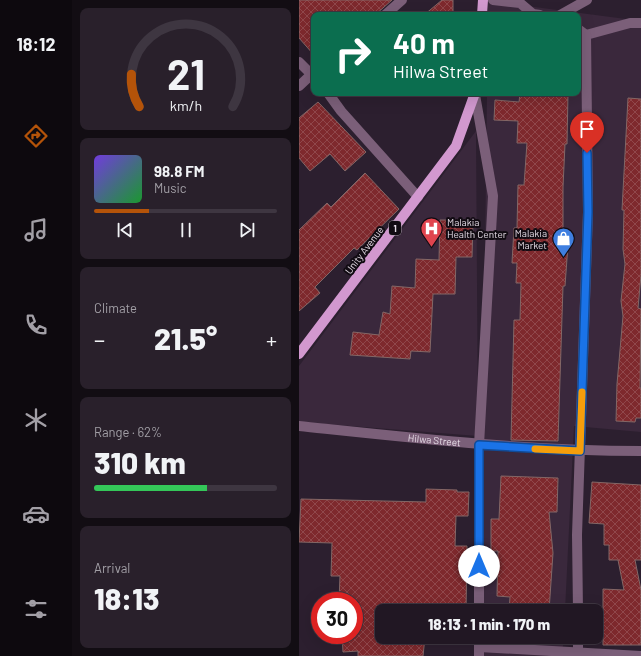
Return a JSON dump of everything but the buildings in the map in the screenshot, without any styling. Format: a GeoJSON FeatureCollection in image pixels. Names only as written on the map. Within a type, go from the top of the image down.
{"type":"FeatureCollection","features":[{"type":"Feature","properties":{"kind":"main road"},"geometry":{"type":"LineString","coordinates":[[481,12],[483,0]]}},
{"type":"Feature","properties":{"kind":"main road","name":"Unity Avenue"},"geometry":{"type":"LineString","coordinates":[[299,354],[456,146],[474,96]]}},
{"type":"Feature","properties":{"kind":"street"},"geometry":{"type":"LineString","coordinates":[[388,12],[401,0]]}},
{"type":"Feature","properties":{"kind":"street"},"geometry":{"type":"LineString","coordinates":[[493,0],[520,3],[531,12]]}},
{"type":"Feature","properties":{"kind":"street"},"geometry":{"type":"LineString","coordinates":[[565,12],[587,0]]}},
{"type":"Feature","properties":{"kind":"street"},"geometry":{"type":"LineString","coordinates":[[578,604],[577,535],[588,212],[582,32],[630,23],[641,23]]}},
{"type":"Feature","properties":{"kind":"street"},"geometry":{"type":"LineString","coordinates":[[299,62],[311,72]]}},
{"type":"Feature","properties":{"kind":"street"},"geometry":{"type":"LineString","coordinates":[[299,86],[311,76]]}},
{"type":"Feature","properties":{"kind":"street"},"geometry":{"type":"LineString","coordinates":[[330,96],[418,197]]}},
{"type":"Feature","properties":{"kind":"street"},"geometry":{"type":"LineString","coordinates":[[475,96],[493,196],[479,445],[479,604]]}},
{"type":"Feature","properties":{"kind":"street","name":"Hilwa Street"},"geometry":{"type":"LineString","coordinates":[[299,426],[479,445],[580,451],[641,451]]}},
{"type":"Feature","properties":{"kind":"street"},"geometry":{"type":"LineString","coordinates":[[479,647],[578,654],[641,656]]}},
{"type":"Feature","properties":{"kind":"shaded area","name":"Malakia Market"},"geometry":{"type":"Polygon","coordinates":[[[488,1],[572,12],[488,12],[488,1]]]}},
{"type":"Feature","properties":{"kind":"shaded area","name":"Malakia Market"},"geometry":{"type":"Polygon","coordinates":[[[581,13],[641,21],[641,432],[574,426],[565,604],[477,604],[482,497],[487,96],[581,96],[581,13]]]}},
{"type":"Feature","properties":{"kind":"shaded area","name":"Malakia Health Center"},"geometry":{"type":"Polygon","coordinates":[[[476,131],[478,436],[299,422],[299,366],[476,131]]]}},
{"type":"Feature","properties":{"kind":"shaded area"},"geometry":{"type":"Polygon","coordinates":[[[476,644],[563,644],[562,656],[475,656],[476,644]]]}},
{"type":"Feature","properties":{"kind":"slow traffic"},"geometry":{"type":"LineString","coordinates":[[535,449],[580,451],[582,392]]}},
{"type":"Feature","properties":{"kind":"place","name":"Malakia Health Center"},"geometry":{"type":"Point","coordinates":[432,248]}},
{"type":"Feature","properties":{"kind":"place","name":"Malakia Market"},"geometry":{"type":"Point","coordinates":[563,258]}},
{"type":"Feature","properties":{"kind":"route"},"geometry":{"type":"LineString","coordinates":[[479,566],[479,445],[580,451],[588,212],[587,153]]}}]}
